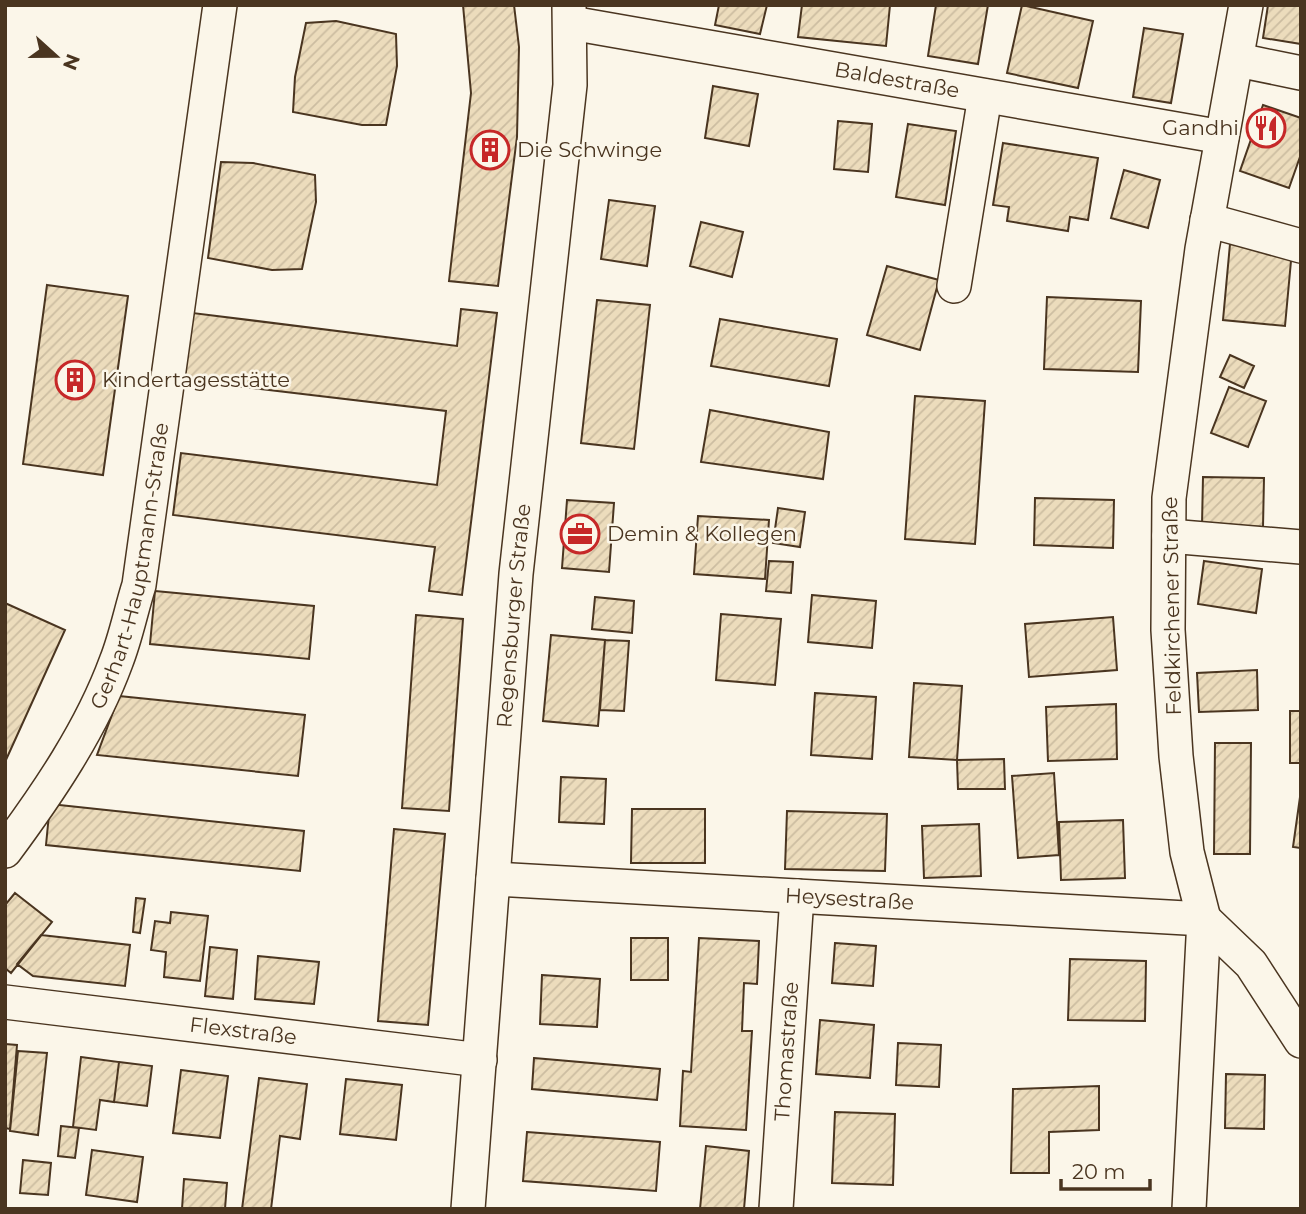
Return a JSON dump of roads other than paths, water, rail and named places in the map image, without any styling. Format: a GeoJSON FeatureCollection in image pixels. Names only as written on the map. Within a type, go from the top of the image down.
{"type":"FeatureCollection","features":[{"type":"Feature","properties":{"kind":"street","name":"Gerhart-Hauptmann-Straße"},"geometry":{"type":"LineString","coordinates":[[5,851],[41,802],[84,731],[116,663],[139,584],[220,5]]}},
{"type":"Feature","properties":{"kind":"street","name":"Feldkirchener Straße"},"geometry":{"type":"LineString","coordinates":[[1189,1209],[1204,919],[1187,852],[1176,755],[1168,631],[1169,498],[1207,220],[1246,5]]}},
{"type":"Feature","properties":{"kind":"street","name":"Baldestraße"},"geometry":{"type":"LineString","coordinates":[[570,14],[985,96],[1222,137]]}},
{"type":"Feature","properties":{"kind":"street","name":"Regensburger Straße"},"geometry":{"type":"LineString","coordinates":[[468,1209],[517,560],[570,85],[570,14]]}},
{"type":"Feature","properties":{"kind":"street"},"geometry":{"type":"LineString","coordinates":[[1238,60],[1301,73]]}},
{"type":"Feature","properties":{"kind":"street"},"geometry":{"type":"LineString","coordinates":[[954,286],[985,96]]}},
{"type":"Feature","properties":{"kind":"street"},"geometry":{"type":"LineString","coordinates":[[1207,220],[1301,246]]}},
{"type":"Feature","properties":{"kind":"street"},"geometry":{"type":"LineString","coordinates":[[1169,536],[1301,547]]}},
{"type":"Feature","properties":{"kind":"street","name":"Heysestraße"},"geometry":{"type":"LineString","coordinates":[[493,879],[1204,919]]}},
{"type":"Feature","properties":{"kind":"street","name":"Thomastraße"},"geometry":{"type":"LineString","coordinates":[[776,1209],[797,896]]}},
{"type":"Feature","properties":{"kind":"street"},"geometry":{"type":"LineString","coordinates":[[1204,919],[1251,964],[1301,1041]]}},
{"type":"Feature","properties":{"kind":"street","name":"Flexstraße"},"geometry":{"type":"LineString","coordinates":[[5,1002],[480,1060]]}},
{"type":"Feature","properties":{"kind":"place","name":"Gandhi"},"geometry":{"type":"Point","coordinates":[1266,128]}},
{"type":"Feature","properties":{"kind":"place","name":"Die Schwinge"},"geometry":{"type":"Point","coordinates":[490,150]}},
{"type":"Feature","properties":{"kind":"place","name":"Kindertagesstätte"},"geometry":{"type":"Point","coordinates":[75,380]}},
{"type":"Feature","properties":{"kind":"place","name":"Demin & Kollegen"},"geometry":{"type":"Point","coordinates":[580,534]}}]}
